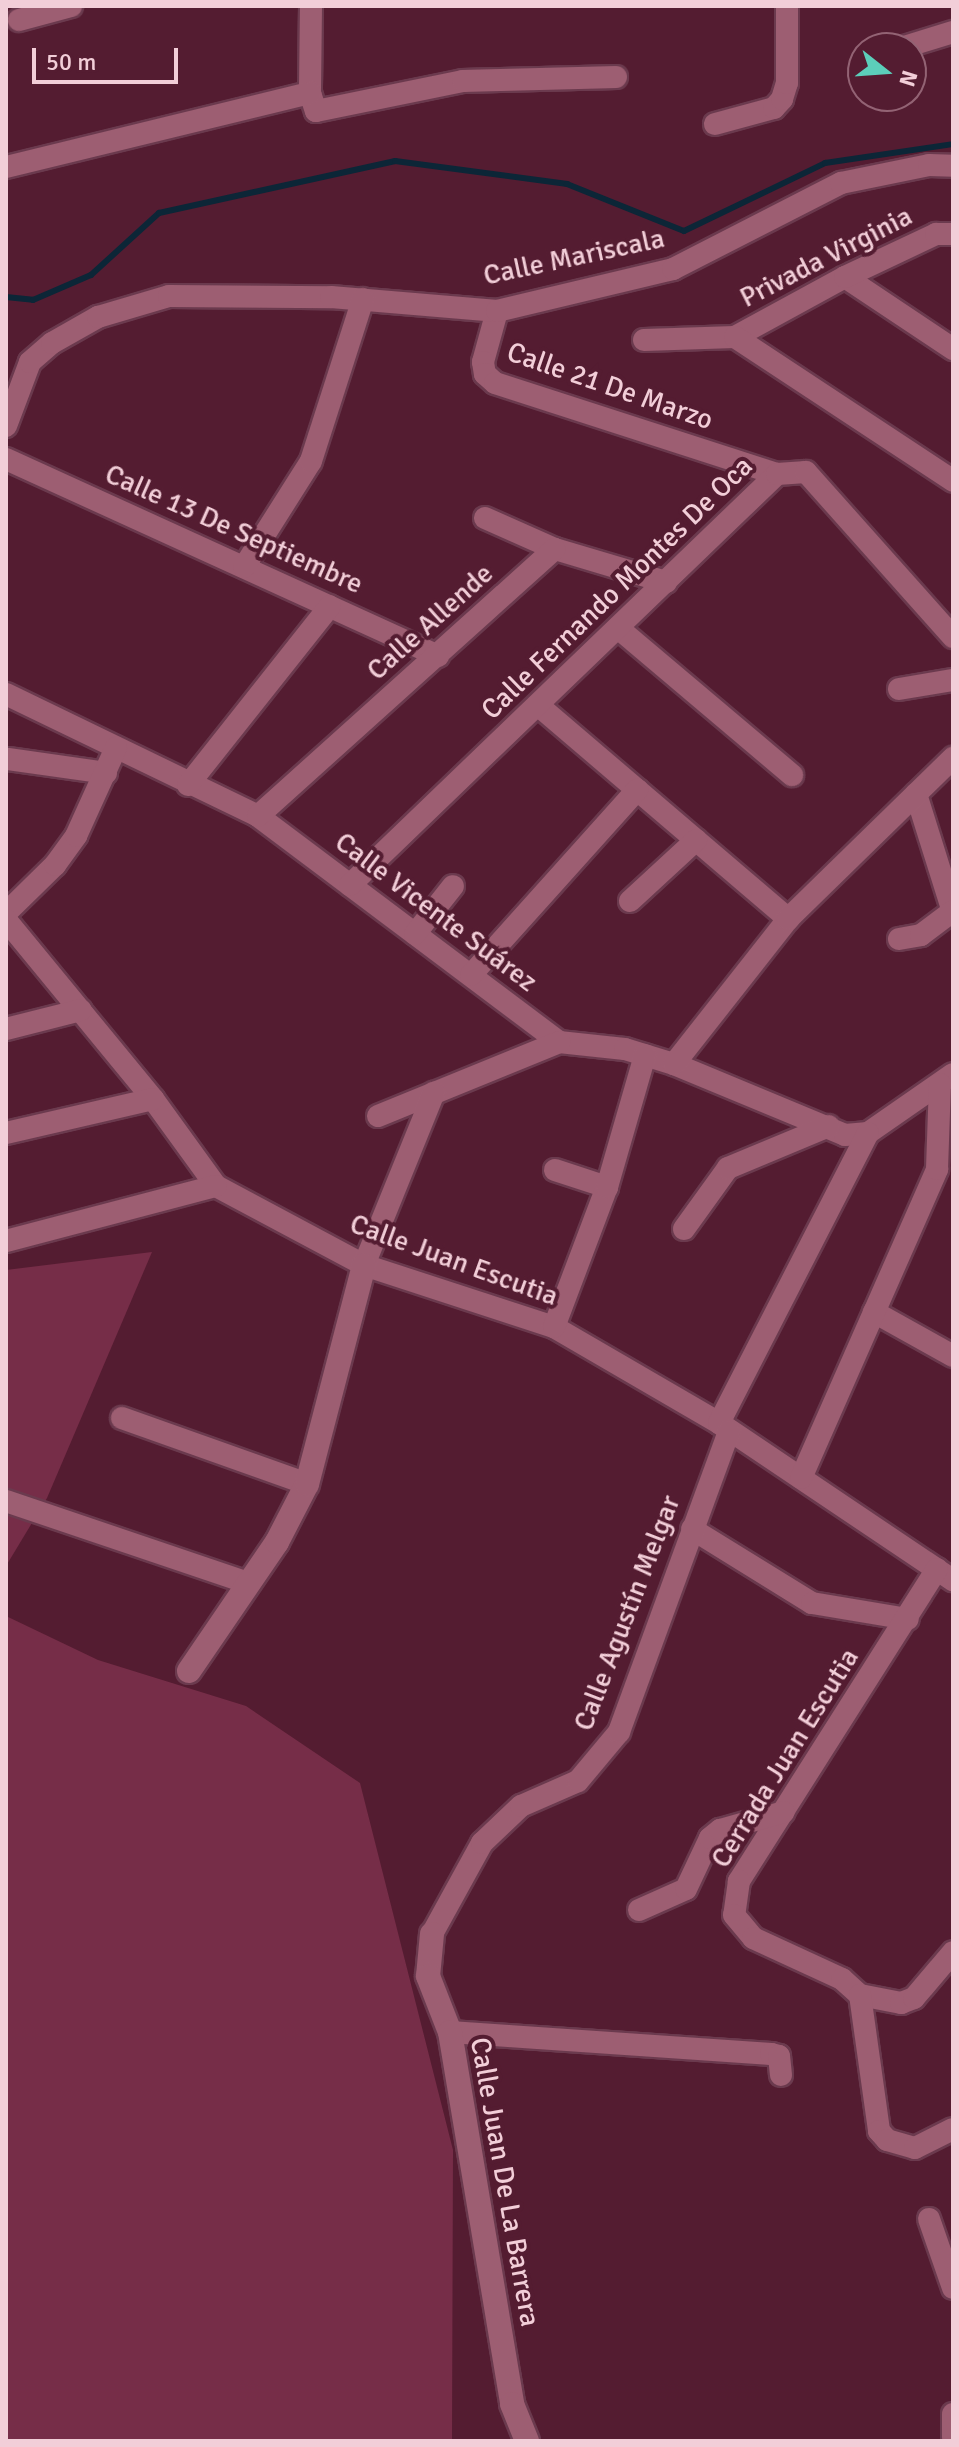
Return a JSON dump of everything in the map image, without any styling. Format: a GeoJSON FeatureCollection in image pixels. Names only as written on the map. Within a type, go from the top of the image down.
{"type":"FeatureCollection","features":[{"type":"Feature","properties":{"kind":"street"},"geometry":{"type":"LineString","coordinates":[[19,20],[71,6]]}},
{"type":"Feature","properties":{"kind":"street"},"geometry":{"type":"LineString","coordinates":[[311,6],[312,101]]}},
{"type":"Feature","properties":{"kind":"street"},"geometry":{"type":"LineString","coordinates":[[715,124],[774,108],[782,99],[787,83],[787,6]]}},
{"type":"Feature","properties":{"kind":"street"},"geometry":{"type":"LineString","coordinates":[[927,40],[953,32]]}},
{"type":"Feature","properties":{"kind":"street"},"geometry":{"type":"LineString","coordinates":[[6,167],[312,101],[463,81],[616,77]]}},
{"type":"Feature","properties":{"kind":"street","name":"Calle Mariscala"},"geometry":{"type":"LineString","coordinates":[[30,362],[52,343],[98,317],[169,296],[363,299],[497,311],[673,269],[841,183],[929,165],[953,166]]}},
{"type":"Feature","properties":{"kind":"street","name":"Privada Virginia"},"geometry":{"type":"LineString","coordinates":[[644,340],[735,337],[845,277],[949,233]]}},
{"type":"Feature","properties":{"kind":"street"},"geometry":{"type":"LineString","coordinates":[[845,277],[953,349]]}},
{"type":"Feature","properties":{"kind":"street"},"geometry":{"type":"LineString","coordinates":[[244,567],[311,461],[363,299]]}},
{"type":"Feature","properties":{"kind":"street","name":"Calle 21 De Marzo"},"geometry":{"type":"LineString","coordinates":[[497,311],[483,362],[485,374],[495,383],[777,474]]}},
{"type":"Feature","properties":{"kind":"street","name":"Privada Virginia"},"geometry":{"type":"LineString","coordinates":[[735,337],[953,481]]}},
{"type":"Feature","properties":{"kind":"street"},"geometry":{"type":"LineString","coordinates":[[6,363],[30,362],[6,426]]}},
{"type":"Feature","properties":{"kind":"street","name":"Calle 13 De Septiembre"},"geometry":{"type":"LineString","coordinates":[[6,459],[438,656]]}},
{"type":"Feature","properties":{"kind":"street","name":"Calle Fernando Montes De Oca"},"geometry":{"type":"LineString","coordinates":[[350,885],[777,474],[806,472],[953,637]]}},
{"type":"Feature","properties":{"kind":"street"},"geometry":{"type":"LineString","coordinates":[[485,518],[555,549],[666,582]]}},
{"type":"Feature","properties":{"kind":"street","name":"Calle Allende"},"geometry":{"type":"LineString","coordinates":[[258,816],[555,549]]}},
{"type":"Feature","properties":{"kind":"street"},"geometry":{"type":"LineString","coordinates":[[188,785],[330,606]]}},
{"type":"Feature","properties":{"kind":"street"},"geometry":{"type":"LineString","coordinates":[[618,628],[792,775]]}},
{"type":"Feature","properties":{"kind":"street"},"geometry":{"type":"LineString","coordinates":[[899,689],[953,680]]}},
{"type":"Feature","properties":{"kind":"street","name":"Calle Vicente Suárez"},"geometry":{"type":"LineString","coordinates":[[6,694],[188,785],[258,816],[559,1042],[645,1055],[674,1064],[837,1130]]}},
{"type":"Feature","properties":{"kind":"street"},"geometry":{"type":"LineString","coordinates":[[539,706],[788,919]]}},
{"type":"Feature","properties":{"kind":"street"},"geometry":{"type":"LineString","coordinates":[[6,913],[69,846],[116,748]]}},
{"type":"Feature","properties":{"kind":"street"},"geometry":{"type":"LineString","coordinates":[[674,1064],[788,919],[953,758]]}},
{"type":"Feature","properties":{"kind":"street"},"geometry":{"type":"LineString","coordinates":[[8,759],[106,773]]}},
{"type":"Feature","properties":{"kind":"street"},"geometry":{"type":"LineString","coordinates":[[471,975],[637,790]]}},
{"type":"Feature","properties":{"kind":"street"},"geometry":{"type":"LineString","coordinates":[[899,939],[921,935],[953,912],[916,794]]}},
{"type":"Feature","properties":{"kind":"street"},"geometry":{"type":"LineString","coordinates":[[630,901],[696,840]]}},
{"type":"Feature","properties":{"kind":"street"},"geometry":{"type":"LineString","coordinates":[[415,934],[453,886]]}},
{"type":"Feature","properties":{"kind":"street","name":"Calle Juan Escutia"},"geometry":{"type":"LineString","coordinates":[[6,920],[153,1099],[216,1186],[364,1265],[554,1327],[724,1427],[945,1574]]}},
{"type":"Feature","properties":{"kind":"street"},"geometry":{"type":"LineString","coordinates":[[6,1029],[81,1010]]}},
{"type":"Feature","properties":{"kind":"street"},"geometry":{"type":"LineString","coordinates":[[378,1116],[559,1042]]}},
{"type":"Feature","properties":{"kind":"street"},"geometry":{"type":"LineString","coordinates":[[554,1327],[607,1187],[645,1055]]}},
{"type":"Feature","properties":{"kind":"street","name":"Calle Agustín Melgar"},"geometry":{"type":"LineString","coordinates":[[432,1934],[482,1843],[521,1806],[578,1781],[619,1732],[692,1529],[724,1427],[868,1133],[946,1079]]}},
{"type":"Feature","properties":{"kind":"street","name":"Calle Agustín Melgar"},"geometry":{"type":"LineString","coordinates":[[801,1478],[937,1169],[946,1079]]}},
{"type":"Feature","properties":{"kind":"street"},"geometry":{"type":"LineString","coordinates":[[189,1671],[277,1542],[307,1484],[364,1265],[434,1093]]}},
{"type":"Feature","properties":{"kind":"street"},"geometry":{"type":"LineString","coordinates":[[6,1133],[153,1099]]}},
{"type":"Feature","properties":{"kind":"street"},"geometry":{"type":"LineString","coordinates":[[684,1229],[728,1168],[837,1130]]}},
{"type":"Feature","properties":{"kind":"street","name":"Calle Agustín Melgar"},"geometry":{"type":"LineString","coordinates":[[837,1130],[868,1133]]}},
{"type":"Feature","properties":{"kind":"street"},"geometry":{"type":"LineString","coordinates":[[555,1170],[607,1187]]}},
{"type":"Feature","properties":{"kind":"street"},"geometry":{"type":"LineString","coordinates":[[6,1241],[216,1186]]}},
{"type":"Feature","properties":{"kind":"street"},"geometry":{"type":"LineString","coordinates":[[874,1312],[953,1356]]}},
{"type":"Feature","properties":{"kind":"street"},"geometry":{"type":"LineString","coordinates":[[122,1418],[307,1484]]}},
{"type":"Feature","properties":{"kind":"street"},"geometry":{"type":"LineString","coordinates":[[6,1501],[248,1583]]}},
{"type":"Feature","properties":{"kind":"street"},"geometry":{"type":"LineString","coordinates":[[692,1529],[812,1603],[908,1619]]}},
{"type":"Feature","properties":{"kind":"street","name":"Cerrada Juan Escutia"},"geometry":{"type":"LineString","coordinates":[[945,1574],[908,1619],[739,1881],[734,1915],[753,1938],[842,1979],[860,1995],[908,2003],[953,1952]]}},
{"type":"Feature","properties":{"kind":"street"},"geometry":{"type":"LineString","coordinates":[[639,1910],[686,1889],[710,1838],[720,1830],[784,1812]]}},
{"type":"Feature","properties":{"kind":"street","name":"Calle Juan De La Barrera"},"geometry":{"type":"LineString","coordinates":[[432,1934],[428,1976],[450,2032],[512,2404],[527,2441]]}},
{"type":"Feature","properties":{"kind":"street"},"geometry":{"type":"LineString","coordinates":[[860,1995],[879,2131],[887,2140],[915,2148],[953,2129]]}},
{"type":"Feature","properties":{"kind":"street"},"geometry":{"type":"LineString","coordinates":[[450,2032],[771,2054],[779,2056],[781,2075]]}},
{"type":"Feature","properties":{"kind":"street"},"geometry":{"type":"LineString","coordinates":[[929,2219],[953,2288]]}},
{"type":"Feature","properties":{"kind":"shaded area"},"geometry":{"type":"Polygon","coordinates":[[[152,1252],[47,1498],[6,1566],[6,1270],[152,1252]]]}},
{"type":"Feature","properties":{"kind":"shaded area"},"geometry":{"type":"Polygon","coordinates":[[[6,1616],[98,1660],[246,1706],[360,1783],[453,2150],[452,2441],[6,2441],[6,1616]]]}},
{"type":"Feature","properties":{"kind":"waterway"},"geometry":{"type":"LineString","coordinates":[[6,297],[33,300],[91,275],[159,213],[395,161],[567,184],[684,231],[825,163],[953,144]]}}]}
